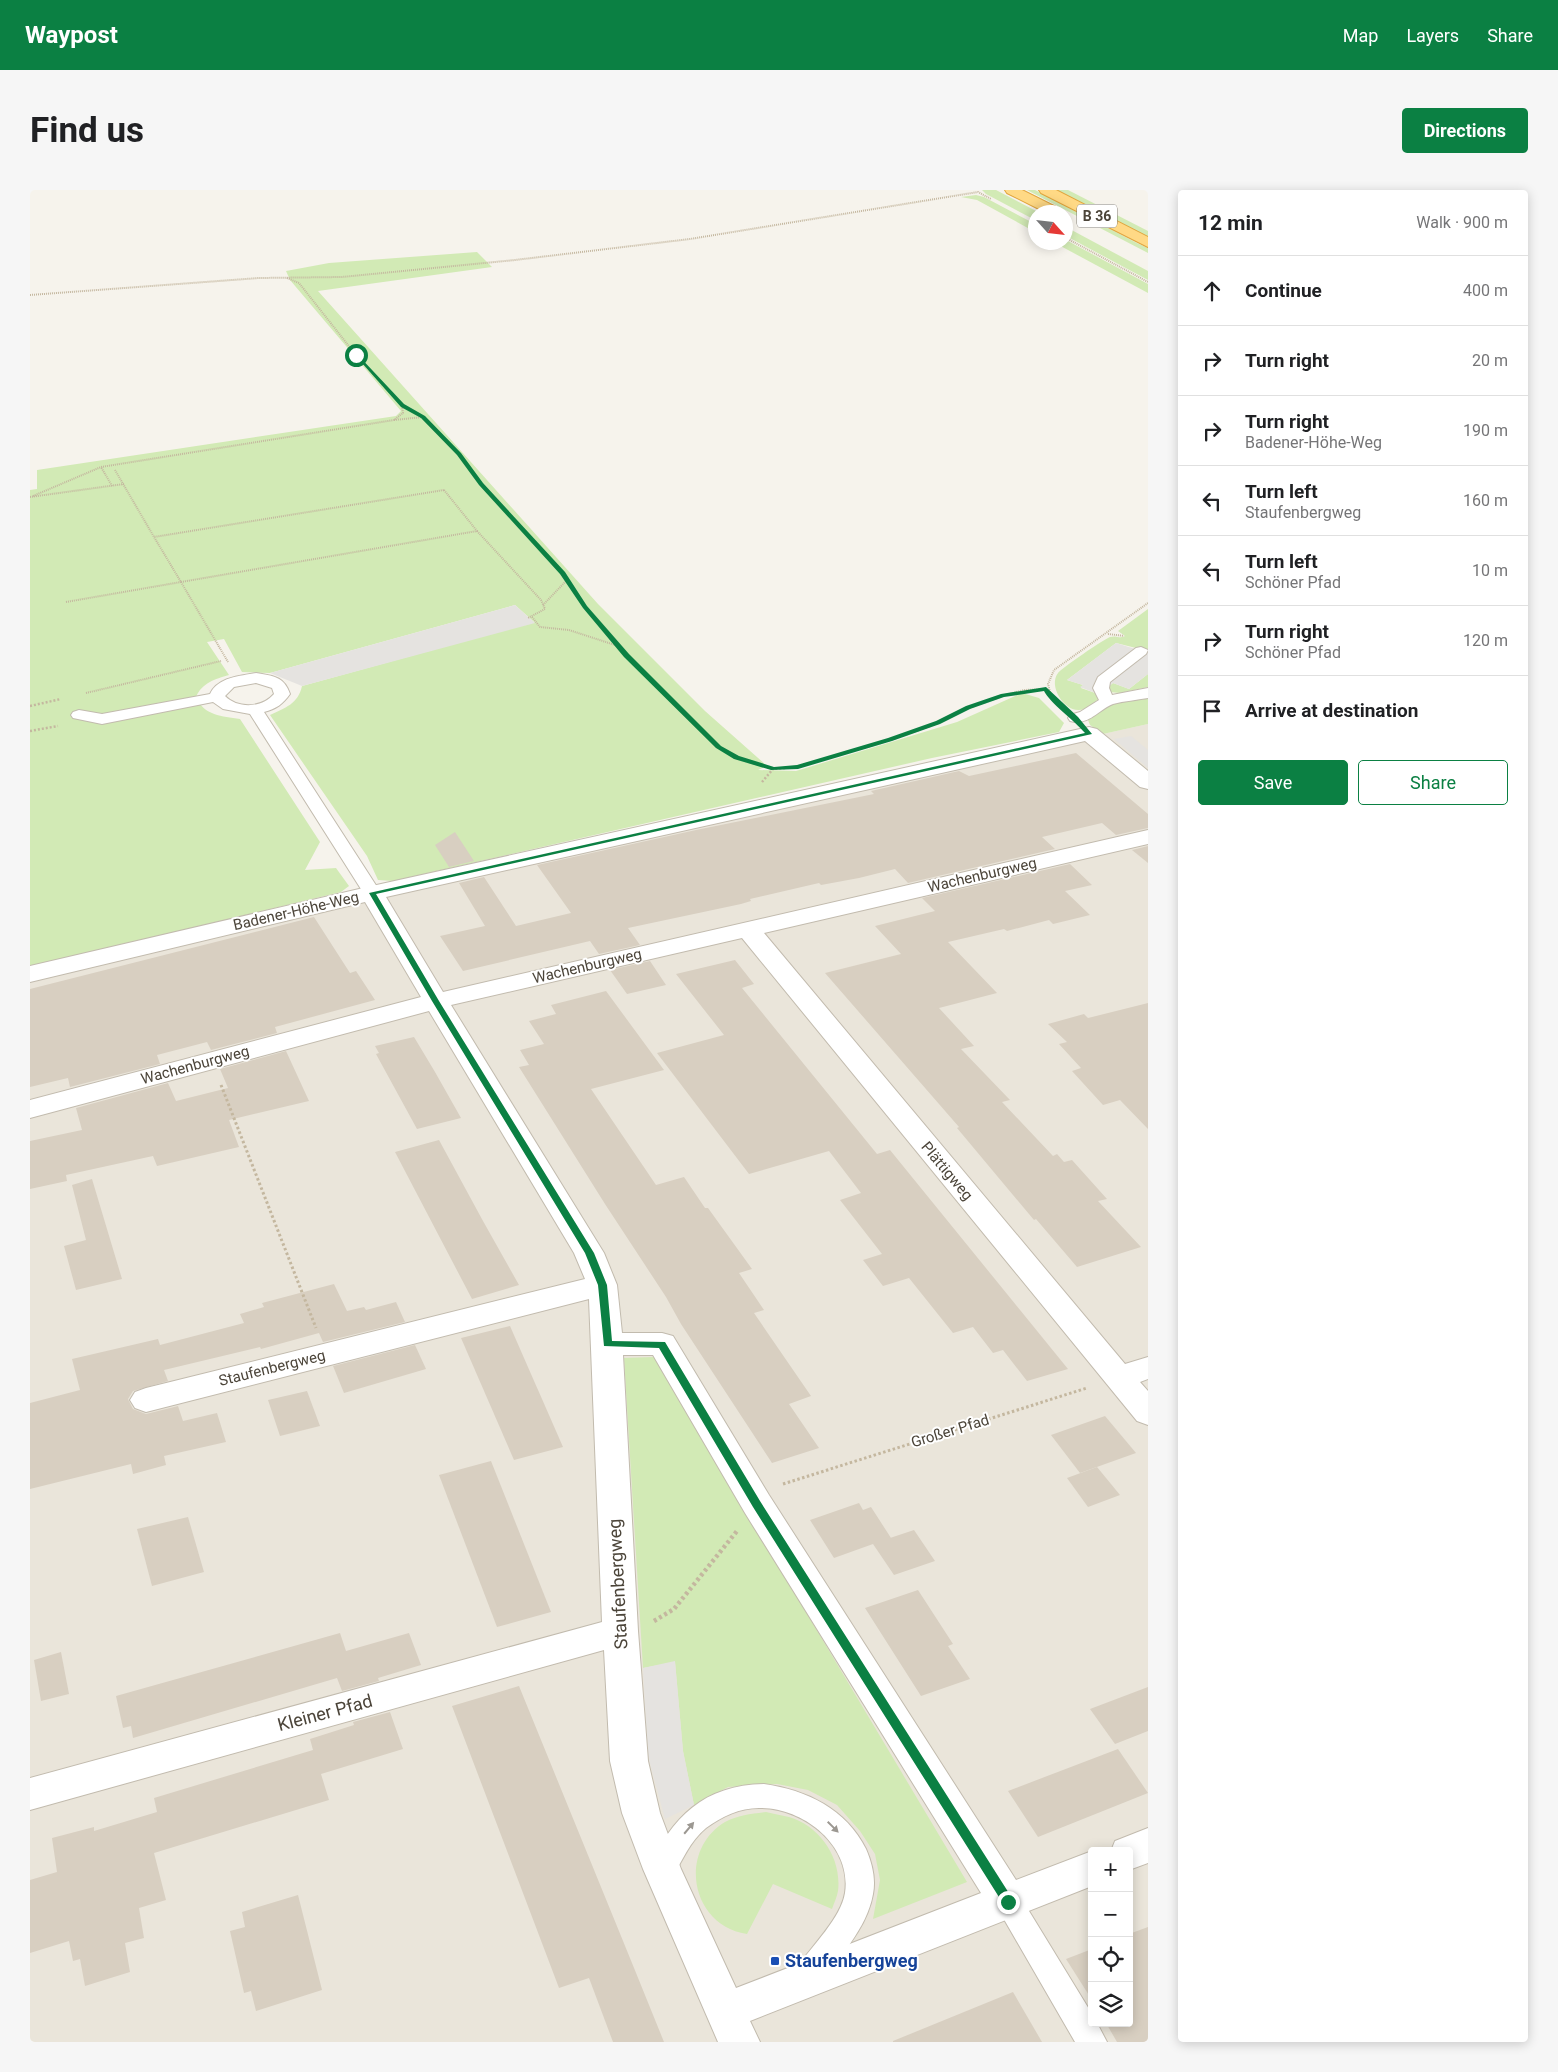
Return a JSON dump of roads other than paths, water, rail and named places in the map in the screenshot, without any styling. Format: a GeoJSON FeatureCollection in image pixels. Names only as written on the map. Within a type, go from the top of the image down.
{"type":"FeatureCollection","features":[{"type":"Feature","properties":{"kind":"highway","name":"B 36"},"geometry":{"type":"LineString","coordinates":[[1012,190],[1041,205]]}},
{"type":"Feature","properties":{"kind":"highway","name":"B 36"},"geometry":{"type":"LineString","coordinates":[[1046,190],[1148,243]]}},
{"type":"Feature","properties":{"kind":"street"},"geometry":{"type":"LineString","coordinates":[[1082,726],[1148,782]]}},
{"type":"Feature","properties":{"kind":"street","name":"Badener-Höhe-Weg"},"geometry":{"type":"LineString","coordinates":[[30,974],[1082,726]]}},
{"type":"Feature","properties":{"kind":"street","name":"Wachenburgweg"},"geometry":{"type":"LineString","coordinates":[[30,1109],[436,1001],[1148,837]]}},
{"type":"Feature","properties":{"kind":"street","name":"Staufenbergweg"},"geometry":{"type":"LineString","coordinates":[[372,893],[589,1253],[602,1285],[607,1344],[620,1631],[629,1761],[641,1813],[662,1869],[732,2027]]}},
{"type":"Feature","properties":{"kind":"street","name":"Plättigweg"},"geometry":{"type":"LineString","coordinates":[[747,928],[1148,1413]]}},
{"type":"Feature","properties":{"kind":"street","name":"Staufenbergweg"},"geometry":{"type":"LineString","coordinates":[[146,1400],[602,1285]]}},
{"type":"Feature","properties":{"kind":"street"},"geometry":{"type":"LineString","coordinates":[[607,1344],[662,1344],[754,1499],[1008,1902]]}},
{"type":"Feature","properties":{"kind":"street"},"geometry":{"type":"LineString","coordinates":[[1118,1377],[1148,1368]]}},
{"type":"Feature","properties":{"kind":"street","name":"Kleiner Pfad"},"geometry":{"type":"LineString","coordinates":[[30,1794],[620,1631]]}},
{"type":"Feature","properties":{"kind":"street"},"geometry":{"type":"LineString","coordinates":[[1133,1851],[1148,1845]]}},
{"type":"Feature","properties":{"kind":"street"},"geometry":{"type":"LineString","coordinates":[[732,2027],[804,1982],[1088,1870]]}},
{"type":"Feature","properties":{"kind":"lane"},"geometry":{"type":"LineString","coordinates":[[1107,701],[1101,688],[1103,680],[1141,651]]}},
{"type":"Feature","properties":{"kind":"lane"},"geometry":{"type":"LineString","coordinates":[[256,678],[268,680],[279,685],[282,694],[274,703],[254,709],[242,710],[228,707],[221,703],[217,697],[218,692],[222,687],[238,680],[256,678]]}},
{"type":"Feature","properties":{"kind":"lane"},"geometry":{"type":"LineString","coordinates":[[1082,726],[1085,716],[1107,701],[1148,694]]}},
{"type":"Feature","properties":{"kind":"lane"},"geometry":{"type":"LineString","coordinates":[[79,715],[95,719],[114,717],[217,697]]}},
{"type":"Feature","properties":{"kind":"lane"},"geometry":{"type":"LineString","coordinates":[[254,709],[372,893]]}},
{"type":"Feature","properties":{"kind":"lane"},"geometry":{"type":"LineString","coordinates":[[662,1869],[678,1841],[696,1820],[718,1806],[744,1798],[763,1795],[783,1798],[802,1805],[820,1815],[844,1839],[852,1852],[860,1879],[859,1892],[855,1906],[840,1931],[804,1982]]}},
{"type":"Feature","properties":{"kind":"lane"},"geometry":{"type":"LineString","coordinates":[[1008,1902],[1092,2042]]}},
{"type":"Feature","properties":{"kind":"place","name":"Staufenbergweg"},"geometry":{"type":"Point","coordinates":[775,1961]}}]}
